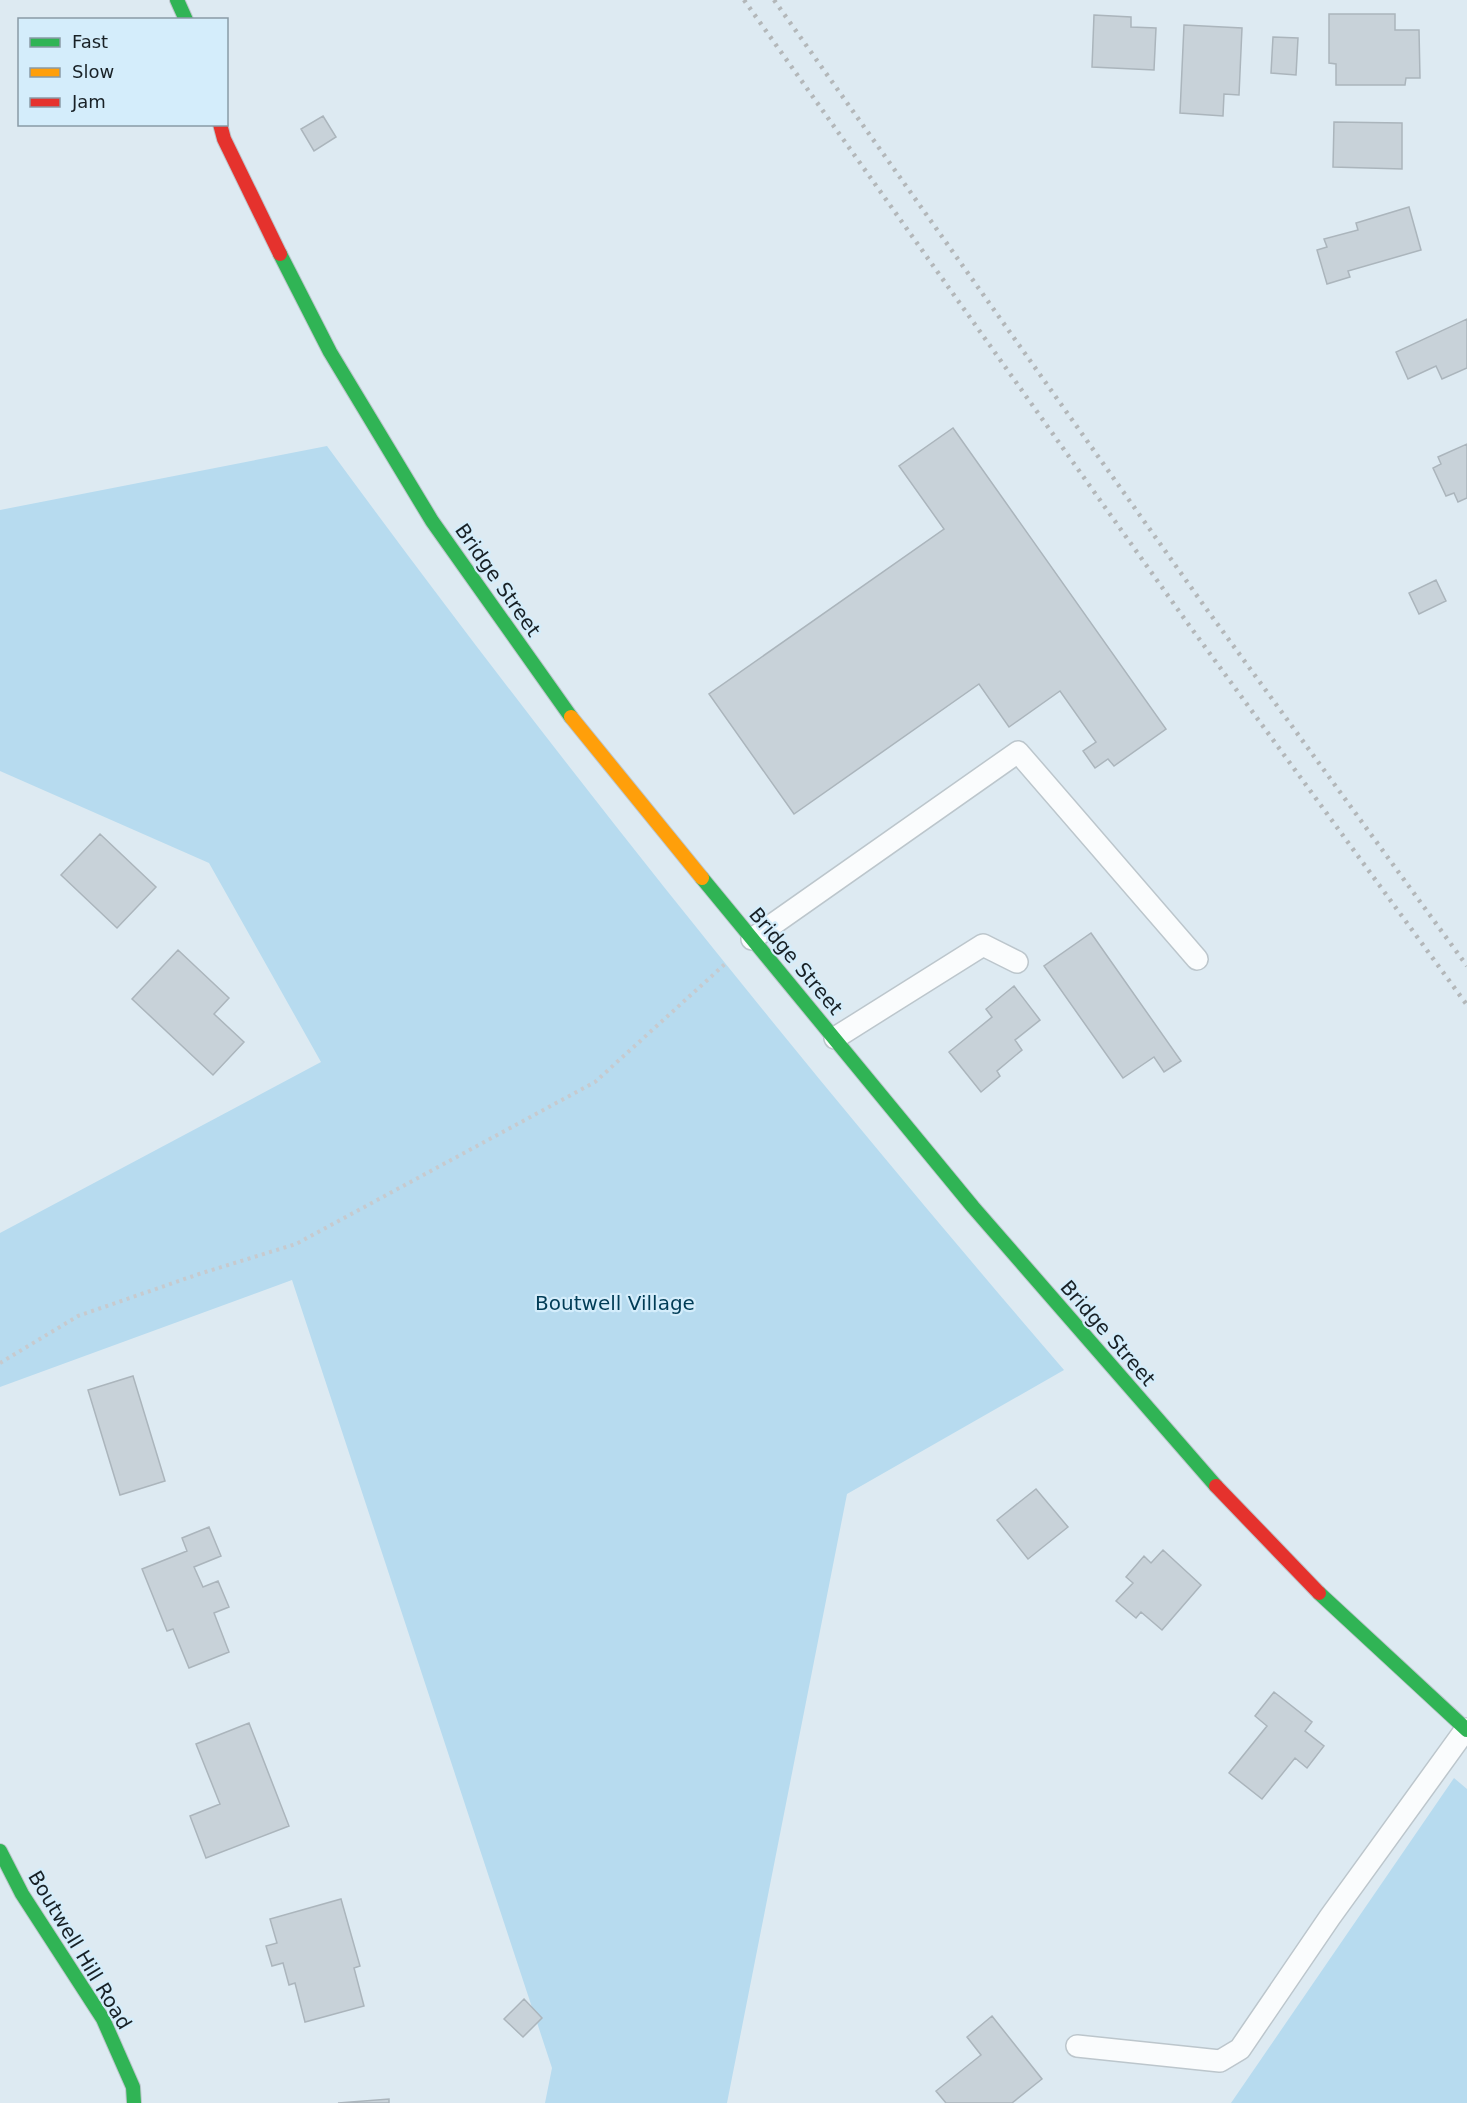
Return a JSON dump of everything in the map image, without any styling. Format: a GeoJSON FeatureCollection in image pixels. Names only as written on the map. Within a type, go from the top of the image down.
{"type":"FeatureCollection","features":[{"type":"Feature","properties":{"kind":"main road"},"geometry":{"type":"LineString","coordinates":[[177,0],[185,18]]}},
{"type":"Feature","properties":{"kind":"main road","name":"Bridge Street"},"geometry":{"type":"LineString","coordinates":[[221,126],[256,208],[330,351],[432,520],[574,722],[973,1208],[1196,1465],[1335,1610],[1466,1729]]}},
{"type":"Feature","properties":{"kind":"main road","name":"Boutwell Hill Road"},"geometry":{"type":"LineString","coordinates":[[0,1851],[22,1894],[103,2019],[133,2087],[134,2103]]}},
{"type":"Feature","properties":{"kind":"lane"},"geometry":{"type":"LineString","coordinates":[[752,939],[1018,752],[1197,959]]}},
{"type":"Feature","properties":{"kind":"lane"},"geometry":{"type":"LineString","coordinates":[[835,1038],[983,945],[1017,962]]}},
{"type":"Feature","properties":{"kind":"lane"},"geometry":{"type":"LineString","coordinates":[[1077,2046],[1220,2061],[1240,2049],[1330,1917],[1466,1729]]}},
{"type":"Feature","properties":{"kind":"path"},"geometry":{"type":"LineString","coordinates":[[0,1363],[78,1316],[296,1244],[595,1082],[752,939]]}},
{"type":"Feature","properties":{"kind":"green space","name":"Boutwell Village"},"geometry":{"type":"Polygon","coordinates":[[[327,446],[504,682],[686,915],[873,1144],[1064,1370],[847,1494],[727,2103],[545,2103],[552,2068],[292,1280],[0,1387],[0,1233],[321,1062],[209,863],[0,771],[0,510],[327,446]]]}},
{"type":"Feature","properties":{"kind":"green space"},"geometry":{"type":"Polygon","coordinates":[[[1454,1778],[1467,1789],[1467,2103],[1231,2103],[1454,1778]]]}},
{"type":"Feature","properties":{"kind":"building"},"geometry":{"type":"Polygon","coordinates":[[[1329,14],[1395,14],[1395,30],[1419,30],[1420,78],[1406,78],[1405,85],[1336,85],[1336,64],[1329,63],[1329,14]]]}},
{"type":"Feature","properties":{"kind":"building"},"geometry":{"type":"Polygon","coordinates":[[[1094,15],[1131,17],[1131,27],[1156,28],[1154,70],[1092,67],[1094,15]]]}},
{"type":"Feature","properties":{"kind":"building"},"geometry":{"type":"Polygon","coordinates":[[[1184,25],[1242,28],[1239,95],[1224,94],[1223,116],[1180,113],[1184,25]]]}},
{"type":"Feature","properties":{"kind":"building"},"geometry":{"type":"Polygon","coordinates":[[[1273,37],[1298,38],[1296,75],[1271,73],[1273,37]]]}},
{"type":"Feature","properties":{"kind":"building"},"geometry":{"type":"Polygon","coordinates":[[[323,116],[336,137],[314,151],[301,129],[323,116]]]}},
{"type":"Feature","properties":{"kind":"building"},"geometry":{"type":"Polygon","coordinates":[[[1334,122],[1402,123],[1402,169],[1333,167],[1334,122]]]}},
{"type":"Feature","properties":{"kind":"building"},"geometry":{"type":"Polygon","coordinates":[[[1409,207],[1421,250],[1348,271],[1350,277],[1327,284],[1317,250],[1327,247],[1324,239],[1358,230],[1356,223],[1409,207]]]}},
{"type":"Feature","properties":{"kind":"building"},"geometry":{"type":"Polygon","coordinates":[[[1467,319],[1467,368],[1442,379],[1436,366],[1408,379],[1396,352],[1467,319]]]}},
{"type":"Feature","properties":{"kind":"building"},"geometry":{"type":"Polygon","coordinates":[[[953,428],[1166,729],[1114,766],[1108,759],[1095,768],[1083,751],[1096,742],[1060,691],[1009,727],[979,684],[794,814],[709,694],[944,529],[899,466],[953,428]]]}},
{"type":"Feature","properties":{"kind":"building"},"geometry":{"type":"Polygon","coordinates":[[[1467,444],[1467,498],[1458,502],[1454,493],[1446,496],[1433,468],[1441,464],[1438,457],[1467,444]]]}},
{"type":"Feature","properties":{"kind":"building"},"geometry":{"type":"Polygon","coordinates":[[[1436,580],[1446,601],[1419,614],[1409,593],[1436,580]]]}},
{"type":"Feature","properties":{"kind":"building"},"geometry":{"type":"Polygon","coordinates":[[[100,834],[156,887],[117,928],[61,875],[100,834]]]}},
{"type":"Feature","properties":{"kind":"building"},"geometry":{"type":"Polygon","coordinates":[[[1091,933],[1181,1061],[1164,1072],[1154,1057],[1123,1078],[1044,966],[1091,933]]]}},
{"type":"Feature","properties":{"kind":"building"},"geometry":{"type":"Polygon","coordinates":[[[178,950],[229,998],[214,1014],[244,1042],[213,1075],[132,999],[178,950]]]}},
{"type":"Feature","properties":{"kind":"building"},"geometry":{"type":"Polygon","coordinates":[[[1014,986],[1040,1020],[1015,1040],[1022,1050],[997,1071],[1000,1076],[981,1092],[949,1052],[992,1017],[986,1009],[1014,986]]]}},
{"type":"Feature","properties":{"kind":"building"},"geometry":{"type":"Polygon","coordinates":[[[133,1376],[165,1481],[120,1495],[88,1390],[133,1376]]]}},
{"type":"Feature","properties":{"kind":"building"},"geometry":{"type":"Polygon","coordinates":[[[1036,1489],[1068,1527],[1028,1559],[997,1520],[1036,1489]]]}},
{"type":"Feature","properties":{"kind":"building"},"geometry":{"type":"Polygon","coordinates":[[[209,1527],[221,1556],[194,1567],[203,1587],[218,1581],[229,1607],[214,1613],[229,1652],[189,1668],[173,1629],[167,1631],[142,1569],[187,1551],[182,1538],[209,1527]]]}},
{"type":"Feature","properties":{"kind":"building"},"geometry":{"type":"Polygon","coordinates":[[[1163,1550],[1201,1585],[1162,1630],[1141,1612],[1136,1618],[1116,1601],[1133,1583],[1126,1577],[1144,1556],[1151,1563],[1163,1550]]]}},
{"type":"Feature","properties":{"kind":"building"},"geometry":{"type":"Polygon","coordinates":[[[1274,1692],[1312,1722],[1305,1731],[1324,1746],[1307,1768],[1295,1758],[1262,1799],[1229,1773],[1267,1726],[1255,1716],[1274,1692]]]}},
{"type":"Feature","properties":{"kind":"building"},"geometry":{"type":"Polygon","coordinates":[[[249,1723],[289,1826],[206,1858],[190,1816],[220,1804],[196,1744],[249,1723]]]}},
{"type":"Feature","properties":{"kind":"building"},"geometry":{"type":"Polygon","coordinates":[[[341,1899],[360,1966],[354,1968],[364,2006],[305,2022],[295,1983],[289,1985],[283,1963],[272,1966],[266,1946],[277,1943],[270,1919],[341,1899]]]}},
{"type":"Feature","properties":{"kind":"building"},"geometry":{"type":"Polygon","coordinates":[[[524,1999],[542,2018],[523,2037],[504,2019],[524,1999]]]}},
{"type":"Feature","properties":{"kind":"building"},"geometry":{"type":"Polygon","coordinates":[[[992,2016],[1042,2079],[1012,2103],[946,2103],[936,2091],[981,2055],[967,2037],[992,2016]]]}},
{"type":"Feature","properties":{"kind":"building"},"geometry":{"type":"Polygon","coordinates":[[[389,2099],[389,2103],[338,2103],[389,2099]]]}},
{"type":"Feature","properties":{"kind":"railway"},"geometry":{"type":"LineString","coordinates":[[744,0],[1186,621],[1467,1005]]}},
{"type":"Feature","properties":{"kind":"railway"},"geometry":{"type":"LineString","coordinates":[[774,0],[1205,607],[1467,966]]}},
{"type":"Feature","properties":{"kind":"traffic: fast"},"geometry":{"type":"LineString","coordinates":[[177,0],[185,18]]}},
{"type":"Feature","properties":{"kind":"traffic: fast"},"geometry":{"type":"LineString","coordinates":[[280,254],[330,352],[432,521],[571,717]]}},
{"type":"Feature","properties":{"kind":"traffic: fast"},"geometry":{"type":"LineString","coordinates":[[702,878],[973,1207],[1216,1486]]}},
{"type":"Feature","properties":{"kind":"traffic: fast"},"geometry":{"type":"LineString","coordinates":[[1319,1593],[1467,1730]]}},
{"type":"Feature","properties":{"kind":"traffic: fast"},"geometry":{"type":"LineString","coordinates":[[0,1851],[22,1894],[103,2019],[133,2087],[134,2103]]}},
{"type":"Feature","properties":{"kind":"traffic: slow"},"geometry":{"type":"LineString","coordinates":[[571,717],[702,878]]}},
{"type":"Feature","properties":{"kind":"traffic: jam"},"geometry":{"type":"LineString","coordinates":[[221,126],[224,139],[280,254]]}},
{"type":"Feature","properties":{"kind":"traffic: jam"},"geometry":{"type":"LineString","coordinates":[[1216,1486],[1319,1593]]}}]}
